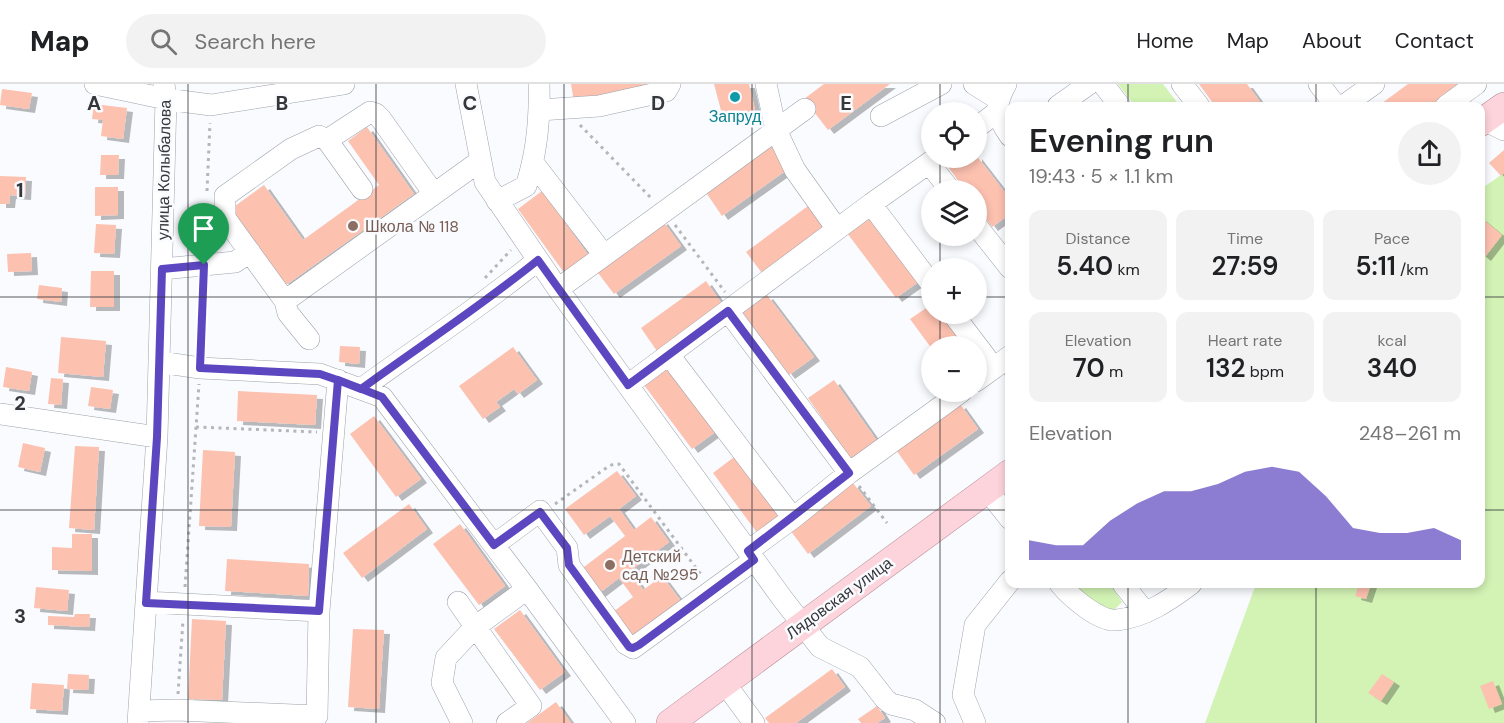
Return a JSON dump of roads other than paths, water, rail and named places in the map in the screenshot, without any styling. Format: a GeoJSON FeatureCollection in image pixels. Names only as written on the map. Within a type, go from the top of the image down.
{"type":"FeatureCollection","features":[{"type":"Feature","properties":{"kind":"main road","name":"Лядовская улица"},"geometry":{"type":"LineString","coordinates":[[670,723],[1005,477]]}},
{"type":"Feature","properties":{"kind":"street"},"geometry":{"type":"LineString","coordinates":[[94,84],[165,92],[211,105],[344,84]]}},
{"type":"Feature","properties":{"kind":"street"},"geometry":{"type":"LineString","coordinates":[[466,84],[484,182],[558,289],[802,625],[819,647],[860,667],[891,704],[915,710],[935,723]]}},
{"type":"Feature","properties":{"kind":"street"},"geometry":{"type":"LineString","coordinates":[[497,201],[526,186],[534,164],[540,110],[539,84]]}},
{"type":"Feature","properties":{"kind":"street"},"geometry":{"type":"LineString","coordinates":[[540,110],[599,106],[666,91],[670,84]]}},
{"type":"Feature","properties":{"kind":"street"},"geometry":{"type":"LineString","coordinates":[[766,84],[776,130],[795,170],[837,229]]}},
{"type":"Feature","properties":{"kind":"street"},"geometry":{"type":"LineString","coordinates":[[881,116],[940,84]]}},
{"type":"Feature","properties":{"kind":"street"},"geometry":{"type":"LineString","coordinates":[[974,84],[1000,98],[1005,117]]}},
{"type":"Feature","properties":{"kind":"street"},"geometry":{"type":"LineString","coordinates":[[1064,102],[1089,84]]}},
{"type":"Feature","properties":{"kind":"street"},"geometry":{"type":"LineString","coordinates":[[1103,84],[1117,102]]}},
{"type":"Feature","properties":{"kind":"street"},"geometry":{"type":"LineString","coordinates":[[1182,84],[1196,102]]}},
{"type":"Feature","properties":{"kind":"street"},"geometry":{"type":"LineString","coordinates":[[1319,84],[1333,102]]}},
{"type":"Feature","properties":{"kind":"street"},"geometry":{"type":"LineString","coordinates":[[1349,102],[1374,84]]}},
{"type":"Feature","properties":{"kind":"street"},"geometry":{"type":"LineString","coordinates":[[1451,102],[1476,84]]}},
{"type":"Feature","properties":{"kind":"street","name":"улица Колыбалова"},"geometry":{"type":"LineString","coordinates":[[139,717],[157,437],[165,92]]}},
{"type":"Feature","properties":{"kind":"street"},"geometry":{"type":"LineString","coordinates":[[987,114],[1000,98]]}},
{"type":"Feature","properties":{"kind":"street"},"geometry":{"type":"LineString","coordinates":[[558,289],[805,109]]}},
{"type":"Feature","properties":{"kind":"street"},"geometry":{"type":"LineString","coordinates":[[327,140],[363,115],[370,112],[376,114],[434,194]]}},
{"type":"Feature","properties":{"kind":"street"},"geometry":{"type":"LineString","coordinates":[[309,339],[288,313],[285,301],[225,218],[225,196],[291,148],[319,136],[327,140],[362,189]]}},
{"type":"Feature","properties":{"kind":"street"},"geometry":{"type":"LineString","coordinates":[[285,301],[480,161]]}},
{"type":"Feature","properties":{"kind":"street"},"geometry":{"type":"LineString","coordinates":[[534,164],[604,255]]}},
{"type":"Feature","properties":{"kind":"street"},"geometry":{"type":"LineString","coordinates":[[628,385],[921,168]]}},
{"type":"Feature","properties":{"kind":"street"},"geometry":{"type":"LineString","coordinates":[[871,204],[921,270]]}},
{"type":"Feature","properties":{"kind":"street"},"geometry":{"type":"LineString","coordinates":[[987,239],[1005,262]]}},
{"type":"Feature","properties":{"kind":"street"},"geometry":{"type":"LineString","coordinates":[[162,269],[235,262],[250,252]]}},
{"type":"Feature","properties":{"kind":"street"},"geometry":{"type":"LineString","coordinates":[[361,389],[431,337],[500,291],[538,260]]}},
{"type":"Feature","properties":{"kind":"street"},"geometry":{"type":"LineString","coordinates":[[728,311],[849,473]]}},
{"type":"Feature","properties":{"kind":"street"},"geometry":{"type":"LineString","coordinates":[[960,324],[993,368]]}},
{"type":"Feature","properties":{"kind":"street"},"geometry":{"type":"LineString","coordinates":[[669,355],[793,518]]}},
{"type":"Feature","properties":{"kind":"street"},"geometry":{"type":"LineString","coordinates":[[160,362],[200,368],[320,374],[382,397],[625,723]]}},
{"type":"Feature","properties":{"kind":"street"},"geometry":{"type":"LineString","coordinates":[[139,717],[177,710],[324,719],[319,611],[338,380]]}},
{"type":"Feature","properties":{"kind":"street"},"geometry":{"type":"LineString","coordinates":[[494,545],[540,512],[567,548],[569,565],[629,647],[633,648],[713,590],[793,518],[849,473],[947,402]]}},
{"type":"Feature","properties":{"kind":"street"},"geometry":{"type":"LineString","coordinates":[[0,414],[157,437]]}},
{"type":"Feature","properties":{"kind":"street"},"geometry":{"type":"LineString","coordinates":[[987,490],[1005,513]]}},
{"type":"Feature","properties":{"kind":"street"},"geometry":{"type":"LineString","coordinates":[[975,723],[963,695],[975,625],[1005,587]]}},
{"type":"Feature","properties":{"kind":"street"},"geometry":{"type":"LineString","coordinates":[[1063,588],[1097,615],[1115,620],[1145,612],[1168,602],[1186,588]]}},
{"type":"Feature","properties":{"kind":"street"},"geometry":{"type":"LineString","coordinates":[[1127,588],[1145,612]]}},
{"type":"Feature","properties":{"kind":"street"},"geometry":{"type":"LineString","coordinates":[[462,723],[442,683],[446,658],[476,627],[527,589]]}},
{"type":"Feature","properties":{"kind":"street"},"geometry":{"type":"LineString","coordinates":[[458,602],[531,706],[507,723]]}},
{"type":"Feature","properties":{"kind":"street"},"geometry":{"type":"LineString","coordinates":[[146,603],[319,611]]}},
{"type":"Feature","properties":{"kind":"street"},"geometry":{"type":"LineString","coordinates":[[724,682],[754,723]]}},
{"type":"Feature","properties":{"kind":"place","name":"Запруд"},"geometry":{"type":"Point","coordinates":[735,97]}},
{"type":"Feature","properties":{"kind":"place","name":"Школа № 118"},"geometry":{"type":"Point","coordinates":[353,226]}},
{"type":"Feature","properties":{"kind":"place","name":"Детский сад №295"},"geometry":{"type":"Point","coordinates":[610,565]}}]}
